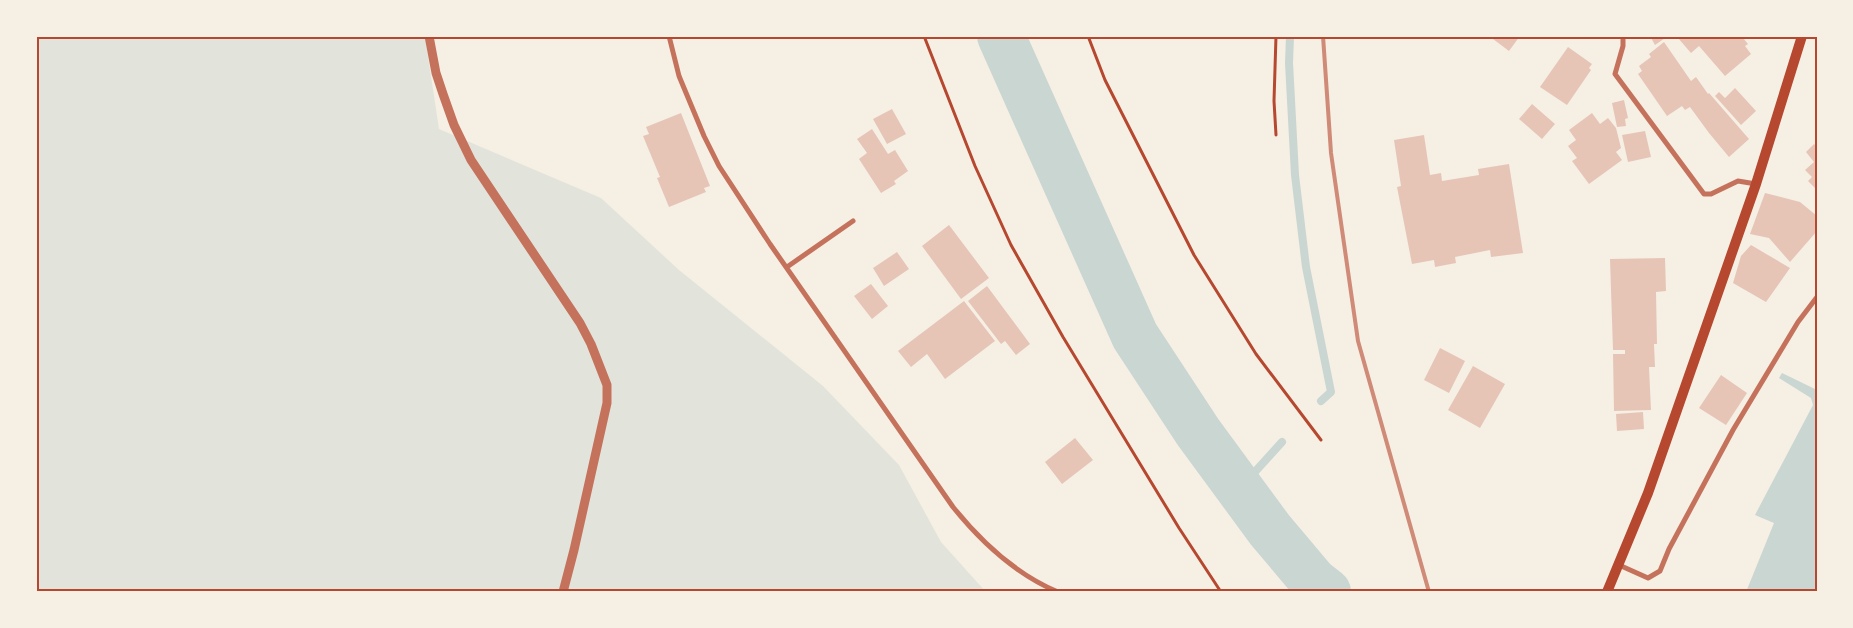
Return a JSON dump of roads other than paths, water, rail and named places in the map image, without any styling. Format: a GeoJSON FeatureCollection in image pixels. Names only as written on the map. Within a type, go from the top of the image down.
{"type":"FeatureCollection","features":[{"type":"Feature","properties":{"kind":"main road"},"geometry":{"type":"LineString","coordinates":[[1608,589],[1648,493],[1756,184],[1802,36]]}},
{"type":"Feature","properties":{"kind":"street"},"geometry":{"type":"LineString","coordinates":[[429,36],[442,94],[471,160],[580,323],[591,344],[607,385],[607,404],[563,592]]}},
{"type":"Feature","properties":{"kind":"street"},"geometry":{"type":"LineString","coordinates":[[669,36],[679,76],[704,136],[719,166],[787,268],[953,507],[970,528],[1016,570],[1058,592]]}},
{"type":"Feature","properties":{"kind":"street"},"geometry":{"type":"LineString","coordinates":[[1623,36],[1623,46],[1615,74],[1704,194],[1711,194],[1738,181],[1756,184]]}},
{"type":"Feature","properties":{"kind":"street"},"geometry":{"type":"LineString","coordinates":[[787,268],[853,221]]}},
{"type":"Feature","properties":{"kind":"street"},"geometry":{"type":"LineString","coordinates":[[1619,565],[1648,578],[1660,572],[1669,549],[1733,430],[1798,322],[1817,297]]}},
{"type":"Feature","properties":{"kind":"waterway"},"geometry":{"type":"LineString","coordinates":[[1001,36],[1135,336],[1198,432],[1270,530],[1313,581],[1327,592]]}},
{"type":"Feature","properties":{"kind":"waterway"},"geometry":{"type":"LineString","coordinates":[[1290,36],[1289,63],[1295,175],[1306,267],[1331,392],[1321,401]]}},
{"type":"Feature","properties":{"kind":"waterway"},"geometry":{"type":"LineString","coordinates":[[1270,530],[1253,474],[1282,442]]}},
{"type":"Feature","properties":{"kind":"railway"},"geometry":{"type":"LineString","coordinates":[[1323,36],[1331,153],[1358,341],[1429,592]]}}]}
